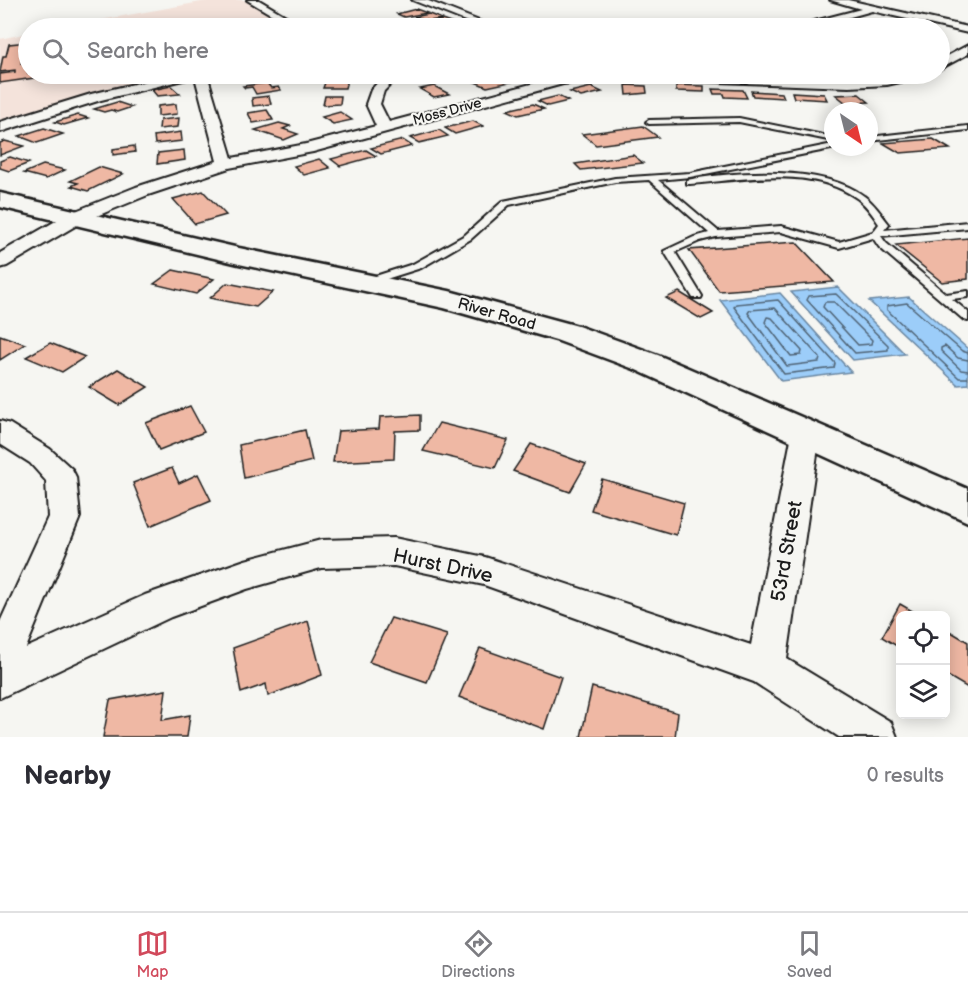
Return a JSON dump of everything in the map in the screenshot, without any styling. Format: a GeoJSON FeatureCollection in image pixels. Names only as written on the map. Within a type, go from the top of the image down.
{"type":"FeatureCollection","features":[{"type":"Feature","properties":{"kind":"main road","name":"River Road"},"geometry":{"type":"LineString","coordinates":[[0,200],[481,307],[567,333],[646,363],[968,506]]}},
{"type":"Feature","properties":{"kind":"street"},"geometry":{"type":"LineString","coordinates":[[252,0],[284,18]]}},
{"type":"Feature","properties":{"kind":"street"},"geometry":{"type":"LineString","coordinates":[[417,0],[465,18]]}},
{"type":"Feature","properties":{"kind":"street"},"geometry":{"type":"LineString","coordinates":[[835,0],[914,18]]}},
{"type":"Feature","properties":{"kind":"street"},"geometry":{"type":"LineString","coordinates":[[838,18],[874,9]]}},
{"type":"Feature","properties":{"kind":"street"},"geometry":{"type":"LineString","coordinates":[[950,26],[968,30]]}},
{"type":"Feature","properties":{"kind":"street"},"geometry":{"type":"LineString","coordinates":[[950,59],[968,49]]}},
{"type":"Feature","properties":{"kind":"street"},"geometry":{"type":"LineString","coordinates":[[0,127],[51,108],[146,84]]}},
{"type":"Feature","properties":{"kind":"street"},"geometry":{"type":"LineString","coordinates":[[204,84],[226,164]]}},
{"type":"Feature","properties":{"kind":"street"},"geometry":{"type":"LineString","coordinates":[[384,84],[378,90],[373,105],[385,128]]}},
{"type":"Feature","properties":{"kind":"street","name":"Moss Drive"},"geometry":{"type":"LineString","coordinates":[[0,262],[75,218],[142,190],[226,164],[308,149],[547,84]]}},
{"type":"Feature","properties":{"kind":"street"},"geometry":{"type":"LineString","coordinates":[[0,431],[40,456],[61,477],[64,517],[0,664]]}},
{"type":"Feature","properties":{"kind":"street","name":"53rd Street"},"geometry":{"type":"LineString","coordinates":[[766,668],[806,434]]}},
{"type":"Feature","properties":{"kind":"street","name":"Hurst Drive"},"geometry":{"type":"LineString","coordinates":[[0,679],[158,606],[244,575],[321,554],[394,552],[485,571],[766,668],[876,737]]}},
{"type":"Feature","properties":{"kind":"lane"},"geometry":{"type":"LineString","coordinates":[[649,122],[739,120],[824,137]]}},
{"type":"Feature","properties":{"kind":"lane"},"geometry":{"type":"LineString","coordinates":[[878,138],[968,128]]}},
{"type":"Feature","properties":{"kind":"lane"},"geometry":{"type":"LineString","coordinates":[[655,181],[824,148]]}},
{"type":"Feature","properties":{"kind":"lane"},"geometry":{"type":"LineString","coordinates":[[366,282],[417,266],[468,237],[506,203],[615,180],[655,181],[779,175],[822,179],[860,197],[884,224],[876,234]]}},
{"type":"Feature","properties":{"kind":"lane"},"geometry":{"type":"LineString","coordinates":[[655,181],[716,234]]}},
{"type":"Feature","properties":{"kind":"lane"},"geometry":{"type":"LineString","coordinates":[[697,296],[669,251],[716,234],[781,229],[839,245],[876,234],[968,225]]}},
{"type":"Feature","properties":{"kind":"lane"},"geometry":{"type":"LineString","coordinates":[[876,234],[882,245],[968,318]]}},
{"type":"Feature","properties":{"kind":"lane"},"geometry":{"type":"LineString","coordinates":[[943,297],[968,294]]}},
{"type":"Feature","properties":{"kind":"shaded area"},"geometry":{"type":"Polygon","coordinates":[[[212,0],[244,0],[278,18],[112,18],[212,0]]]}},
{"type":"Feature","properties":{"kind":"shaded area"},"geometry":{"type":"Polygon","coordinates":[[[18,35],[18,84],[137,84],[43,108],[0,124],[0,39],[18,35]]]}},
{"type":"Feature","properties":{"kind":"water"},"geometry":{"type":"Polygon","coordinates":[[[838,287],[905,354],[853,360],[791,292],[838,287]]]}},
{"type":"Feature","properties":{"kind":"water"},"geometry":{"type":"Polygon","coordinates":[[[780,293],[851,372],[781,381],[720,300],[780,293]]]}},
{"type":"Feature","properties":{"kind":"water"},"geometry":{"type":"Polygon","coordinates":[[[909,297],[968,349],[968,384],[958,385],[869,301],[909,297]]]}},
{"type":"Feature","properties":{"kind":"building"},"geometry":{"type":"Polygon","coordinates":[[[416,9],[427,13],[404,17],[397,14],[416,9]]]}},
{"type":"Feature","properties":{"kind":"building"},"geometry":{"type":"Polygon","coordinates":[[[429,14],[439,18],[418,18],[414,17],[429,14]]]}},
{"type":"Feature","properties":{"kind":"building"},"geometry":{"type":"Polygon","coordinates":[[[18,43],[18,80],[0,83],[0,74],[15,72],[15,70],[0,72],[3,56],[6,56],[9,44],[18,43]]]}},
{"type":"Feature","properties":{"kind":"building"},"geometry":{"type":"Polygon","coordinates":[[[268,84],[271,88],[279,87],[281,90],[256,94],[252,87],[243,86],[268,84]]]}},
{"type":"Feature","properties":{"kind":"building"},"geometry":{"type":"Polygon","coordinates":[[[324,84],[346,84],[345,88],[323,88],[324,84]]]}},
{"type":"Feature","properties":{"kind":"building"},"geometry":{"type":"Polygon","coordinates":[[[480,84],[501,84],[487,87],[480,84]]]}},
{"type":"Feature","properties":{"kind":"building"},"geometry":{"type":"Polygon","coordinates":[[[626,85],[646,86],[647,93],[627,95],[626,85]]]}},
{"type":"Feature","properties":{"kind":"building"},"geometry":{"type":"Polygon","coordinates":[[[676,85],[704,86],[704,92],[676,91],[676,85]]]}},
{"type":"Feature","properties":{"kind":"building"},"geometry":{"type":"Polygon","coordinates":[[[171,86],[180,94],[157,96],[152,90],[171,86]]]}},
{"type":"Feature","properties":{"kind":"building"},"geometry":{"type":"Polygon","coordinates":[[[434,86],[449,94],[434,97],[420,89],[434,86]]]}},
{"type":"Feature","properties":{"kind":"building"},"geometry":{"type":"Polygon","coordinates":[[[591,87],[602,92],[581,97],[570,92],[591,87]]]}},
{"type":"Feature","properties":{"kind":"building"},"geometry":{"type":"Polygon","coordinates":[[[712,89],[743,90],[747,98],[725,97],[724,94],[714,94],[712,89]]]}},
{"type":"Feature","properties":{"kind":"building"},"geometry":{"type":"Polygon","coordinates":[[[751,91],[782,93],[784,98],[753,96],[751,91]]]}},
{"type":"Feature","properties":{"kind":"building"},"geometry":{"type":"Polygon","coordinates":[[[792,92],[824,94],[827,100],[794,98],[792,92]]]}},
{"type":"Feature","properties":{"kind":"building"},"geometry":{"type":"Polygon","coordinates":[[[859,94],[869,102],[845,102],[836,95],[859,94]]]}},
{"type":"Feature","properties":{"kind":"building"},"geometry":{"type":"Polygon","coordinates":[[[269,96],[271,104],[253,106],[252,98],[269,96]]]}},
{"type":"Feature","properties":{"kind":"building"},"geometry":{"type":"Polygon","coordinates":[[[325,96],[341,96],[340,104],[323,105],[325,96]]]}},
{"type":"Feature","properties":{"kind":"building"},"geometry":{"type":"Polygon","coordinates":[[[558,96],[568,101],[548,106],[538,101],[558,96]]]}},
{"type":"Feature","properties":{"kind":"building"},"geometry":{"type":"Polygon","coordinates":[[[117,102],[132,107],[117,112],[94,109],[117,102]]]}},
{"type":"Feature","properties":{"kind":"building"},"geometry":{"type":"Polygon","coordinates":[[[176,104],[177,114],[158,116],[158,106],[176,104]]]}},
{"type":"Feature","properties":{"kind":"building"},"geometry":{"type":"Polygon","coordinates":[[[533,104],[544,109],[518,115],[507,110],[533,104]]]}},
{"type":"Feature","properties":{"kind":"building"},"geometry":{"type":"Polygon","coordinates":[[[267,110],[273,120],[253,123],[248,113],[267,110]]]}},
{"type":"Feature","properties":{"kind":"building"},"geometry":{"type":"Polygon","coordinates":[[[340,112],[352,120],[333,124],[322,117],[340,112]]]}},
{"type":"Feature","properties":{"kind":"building"},"geometry":{"type":"Polygon","coordinates":[[[78,115],[88,118],[64,125],[55,122],[78,115]]]}},
{"type":"Feature","properties":{"kind":"building"},"geometry":{"type":"Polygon","coordinates":[[[179,118],[178,127],[159,129],[160,120],[179,118]]]}},
{"type":"Feature","properties":{"kind":"building"},"geometry":{"type":"Polygon","coordinates":[[[473,121],[483,126],[455,134],[445,128],[473,121]]]}},
{"type":"Feature","properties":{"kind":"building"},"geometry":{"type":"Polygon","coordinates":[[[279,123],[290,126],[283,129],[298,134],[284,140],[255,130],[279,123]]]}},
{"type":"Feature","properties":{"kind":"building"},"geometry":{"type":"Polygon","coordinates":[[[643,126],[658,137],[596,145],[582,134],[643,126]]]}},
{"type":"Feature","properties":{"kind":"building"},"geometry":{"type":"Polygon","coordinates":[[[44,128],[63,134],[37,143],[19,136],[44,128]]]}},
{"type":"Feature","properties":{"kind":"building"},"geometry":{"type":"Polygon","coordinates":[[[439,130],[448,136],[419,143],[410,138],[439,130]]]}},
{"type":"Feature","properties":{"kind":"building"},"geometry":{"type":"Polygon","coordinates":[[[181,132],[182,141],[155,144],[154,136],[181,132]]]}},
{"type":"Feature","properties":{"kind":"building"},"geometry":{"type":"Polygon","coordinates":[[[933,139],[950,149],[900,153],[883,143],[933,139]]]}},
{"type":"Feature","properties":{"kind":"building"},"geometry":{"type":"Polygon","coordinates":[[[403,140],[412,146],[381,154],[371,148],[403,140]]]}},
{"type":"Feature","properties":{"kind":"building"},"geometry":{"type":"Polygon","coordinates":[[[5,141],[24,146],[0,155],[0,143],[5,141]]]}},
{"type":"Feature","properties":{"kind":"building"},"geometry":{"type":"Polygon","coordinates":[[[134,146],[135,152],[113,155],[113,149],[134,146]]]}},
{"type":"Feature","properties":{"kind":"building"},"geometry":{"type":"Polygon","coordinates":[[[184,150],[185,160],[157,164],[158,153],[184,150]]]}},
{"type":"Feature","properties":{"kind":"building"},"geometry":{"type":"Polygon","coordinates":[[[366,150],[376,156],[340,166],[331,159],[366,150]]]}},
{"type":"Feature","properties":{"kind":"building"},"geometry":{"type":"Polygon","coordinates":[[[633,155],[643,163],[581,170],[575,164],[633,155]]]}},
{"type":"Feature","properties":{"kind":"building"},"geometry":{"type":"Polygon","coordinates":[[[10,157],[29,163],[9,171],[0,168],[0,161],[10,157]]]}},
{"type":"Feature","properties":{"kind":"building"},"geometry":{"type":"Polygon","coordinates":[[[319,159],[330,168],[304,175],[294,166],[319,159]]]}},
{"type":"Feature","properties":{"kind":"building"},"geometry":{"type":"Polygon","coordinates":[[[43,165],[65,170],[46,179],[24,173],[43,165]]]}},
{"type":"Feature","properties":{"kind":"building"},"geometry":{"type":"Polygon","coordinates":[[[99,167],[123,174],[88,191],[71,186],[78,183],[70,181],[99,167]]]}},
{"type":"Feature","properties":{"kind":"building"},"geometry":{"type":"Polygon","coordinates":[[[203,191],[226,215],[195,224],[173,199],[203,191]]]}},
{"type":"Feature","properties":{"kind":"building"},"geometry":{"type":"Polygon","coordinates":[[[968,238],[968,279],[942,282],[896,245],[968,238]]]}},
{"type":"Feature","properties":{"kind":"building"},"geometry":{"type":"Polygon","coordinates":[[[796,242],[834,282],[719,291],[689,250],[796,242]]]}},
{"type":"Feature","properties":{"kind":"building"},"geometry":{"type":"Polygon","coordinates":[[[173,270],[214,279],[196,294],[154,284],[173,270]]]}},
{"type":"Feature","properties":{"kind":"building"},"geometry":{"type":"Polygon","coordinates":[[[227,283],[273,292],[256,307],[210,298],[227,283]]]}},
{"type":"Feature","properties":{"kind":"building"},"geometry":{"type":"Polygon","coordinates":[[[679,292],[713,313],[701,319],[666,298],[679,292]]]}},
{"type":"Feature","properties":{"kind":"building"},"geometry":{"type":"Polygon","coordinates":[[[0,335],[25,344],[0,360],[0,335]]]}},
{"type":"Feature","properties":{"kind":"building"},"geometry":{"type":"Polygon","coordinates":[[[50,343],[85,357],[62,372],[26,357],[50,343]]]}},
{"type":"Feature","properties":{"kind":"building"},"geometry":{"type":"Polygon","coordinates":[[[118,369],[148,387],[119,405],[89,387],[118,369]]]}},
{"type":"Feature","properties":{"kind":"building"},"geometry":{"type":"Polygon","coordinates":[[[190,406],[204,432],[159,450],[146,423],[190,406]]]}},
{"type":"Feature","properties":{"kind":"building"},"geometry":{"type":"Polygon","coordinates":[[[420,415],[420,430],[395,431],[394,459],[333,462],[338,431],[379,429],[380,417],[420,415]]]}},
{"type":"Feature","properties":{"kind":"building"},"geometry":{"type":"Polygon","coordinates":[[[439,423],[508,440],[495,468],[423,451],[439,423]]]}},
{"type":"Feature","properties":{"kind":"building"},"geometry":{"type":"Polygon","coordinates":[[[305,430],[312,461],[244,478],[239,445],[305,430]]]}},
{"type":"Feature","properties":{"kind":"building"},"geometry":{"type":"Polygon","coordinates":[[[531,444],[586,464],[570,492],[513,471],[531,444]]]}},
{"type":"Feature","properties":{"kind":"building"},"geometry":{"type":"Polygon","coordinates":[[[172,468],[179,483],[198,474],[211,500],[150,526],[133,483],[172,468]]]}},
{"type":"Feature","properties":{"kind":"building"},"geometry":{"type":"Polygon","coordinates":[[[602,479],[684,503],[676,535],[591,510],[602,479]]]}},
{"type":"Feature","properties":{"kind":"building"},"geometry":{"type":"Polygon","coordinates":[[[900,604],[912,611],[896,611],[900,604]]]}},
{"type":"Feature","properties":{"kind":"building"},"geometry":{"type":"Polygon","coordinates":[[[896,611],[896,646],[882,637],[896,611]]]}},
{"type":"Feature","properties":{"kind":"building"},"geometry":{"type":"Polygon","coordinates":[[[391,618],[447,635],[427,682],[369,662],[391,618]]]}},
{"type":"Feature","properties":{"kind":"building"},"geometry":{"type":"Polygon","coordinates":[[[308,621],[322,675],[268,696],[266,684],[241,693],[233,648],[308,621]]]}},
{"type":"Feature","properties":{"kind":"building"},"geometry":{"type":"Polygon","coordinates":[[[950,631],[968,642],[968,688],[950,677],[950,631]]]}},
{"type":"Feature","properties":{"kind":"building"},"geometry":{"type":"Polygon","coordinates":[[[480,648],[561,677],[544,729],[459,697],[480,648]]]}},
{"type":"Feature","properties":{"kind":"building"},"geometry":{"type":"Polygon","coordinates":[[[592,687],[678,713],[675,737],[581,737],[592,687]]]}},
{"type":"Feature","properties":{"kind":"building"},"geometry":{"type":"Polygon","coordinates":[[[166,690],[162,720],[190,715],[187,737],[103,737],[110,700],[166,690]]]}}]}
